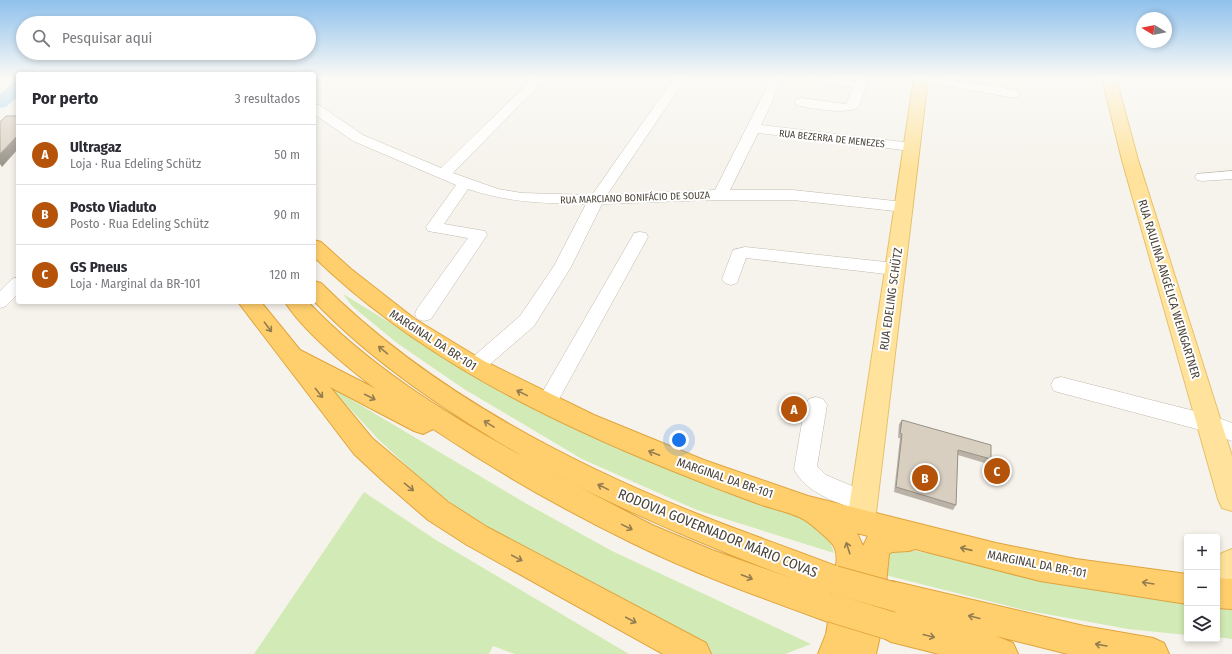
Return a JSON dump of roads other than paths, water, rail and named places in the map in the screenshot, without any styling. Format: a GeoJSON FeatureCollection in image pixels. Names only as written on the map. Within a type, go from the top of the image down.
{"type":"FeatureCollection","features":[{"type":"Feature","properties":{"kind":"highway","name":"MARGINAL DA BR-101"},"geometry":{"type":"LineString","coordinates":[[316,248],[368,296],[410,327],[474,367],[546,404],[650,451],[809,508],[862,511],[918,538],[1042,567],[1184,589]]}},
{"type":"Feature","properties":{"kind":"highway"},"geometry":{"type":"LineString","coordinates":[[316,258],[358,331]]}},
{"type":"Feature","properties":{"kind":"highway","name":"RODOVIA GOVERNADOR MÁRIO COVAS"},"geometry":{"type":"LineString","coordinates":[[316,290],[358,331],[413,374],[508,436],[576,473],[629,500],[689,525],[833,594],[891,626],[1002,654]]}},
{"type":"Feature","properties":{"kind":"highway"},"geometry":{"type":"LineString","coordinates":[[251,304],[363,446],[392,473],[438,511],[477,536],[696,654]]}},
{"type":"Feature","properties":{"kind":"highway","name":"RODOVIA GOVERNADOR MÁRIO COVAS"},"geometry":{"type":"LineString","coordinates":[[298,304],[321,329],[344,350],[413,404],[475,443],[592,509],[643,534],[696,557],[833,594],[892,596],[1084,642],[1153,654]]}},
{"type":"Feature","properties":{"kind":"highway"},"geometry":{"type":"LineString","coordinates":[[287,351],[354,389],[592,509]]}},
{"type":"Feature","properties":{"kind":"highway"},"geometry":{"type":"LineString","coordinates":[[809,508],[833,525],[843,535],[849,547],[852,560],[842,635],[834,654]]}},
{"type":"Feature","properties":{"kind":"highway"},"geometry":{"type":"LineString","coordinates":[[863,650],[875,550],[878,543],[888,538],[918,538]]}},
{"type":"Feature","properties":{"kind":"highway"},"geometry":{"type":"LineString","coordinates":[[1220,593],[1232,594]]}},
{"type":"Feature","properties":{"kind":"main road","name":"RUA EDELING SCHÜTZ"},"geometry":{"type":"LineString","coordinates":[[862,511],[917,109]]}},
{"type":"Feature","properties":{"kind":"main road","name":"RUA RAULINA ANGÉLICA WEINGARTNER"},"geometry":{"type":"LineString","coordinates":[[1117,109],[1130,160],[1232,499]]}},
{"type":"Feature","properties":{"kind":"main road"},"geometry":{"type":"LineString","coordinates":[[1220,577],[1232,563]]}},
{"type":"Feature","properties":{"kind":"street","name":"RUA MARCIANO BONIFÁCIO DE SOUZA"},"geometry":{"type":"LineString","coordinates":[[316,109],[348,133],[465,183],[495,193],[522,198],[596,200],[720,195],[793,195],[904,207]]}},
{"type":"Feature","properties":{"kind":"street"},"geometry":{"type":"LineString","coordinates":[[444,173],[509,109]]}},
{"type":"Feature","properties":{"kind":"street"},"geometry":{"type":"LineString","coordinates":[[474,367],[527,321],[562,267],[596,200],[659,109]]}},
{"type":"Feature","properties":{"kind":"street"},"geometry":{"type":"LineString","coordinates":[[720,195],[762,109]]}},
{"type":"Feature","properties":{"kind":"street","name":"RUA BEZERRA DE MENEZES"},"geometry":{"type":"LineString","coordinates":[[752,128],[912,147]]}},
{"type":"Feature","properties":{"kind":"street"},"geometry":{"type":"LineString","coordinates":[[1202,177],[1232,175]]}},
{"type":"Feature","properties":{"kind":"street"},"geometry":{"type":"LineString","coordinates":[[424,314],[479,235],[434,227],[465,183]]}},
{"type":"Feature","properties":{"kind":"street"},"geometry":{"type":"LineString","coordinates":[[546,404],[640,237]]}},
{"type":"Feature","properties":{"kind":"street"},"geometry":{"type":"LineString","coordinates":[[731,279],[739,254],[746,252],[895,269]]}},
{"type":"Feature","properties":{"kind":"street"},"geometry":{"type":"LineString","coordinates":[[0,302],[16,285]]}},
{"type":"Feature","properties":{"kind":"street"},"geometry":{"type":"LineString","coordinates":[[1061,385],[1210,424],[1232,432]]}},
{"type":"Feature","properties":{"kind":"street"},"geometry":{"type":"LineString","coordinates":[[816,405],[805,469],[818,482],[862,511]]}},
{"type":"Feature","properties":{"kind":"place","name":"Ultragaz"},"geometry":{"type":"Point","coordinates":[794,409]}},
{"type":"Feature","properties":{"kind":"place","name":"GS Pneus"},"geometry":{"type":"Point","coordinates":[997,471]}},
{"type":"Feature","properties":{"kind":"place","name":"Posto Viaduto"},"geometry":{"type":"Point","coordinates":[925,478]}}]}
